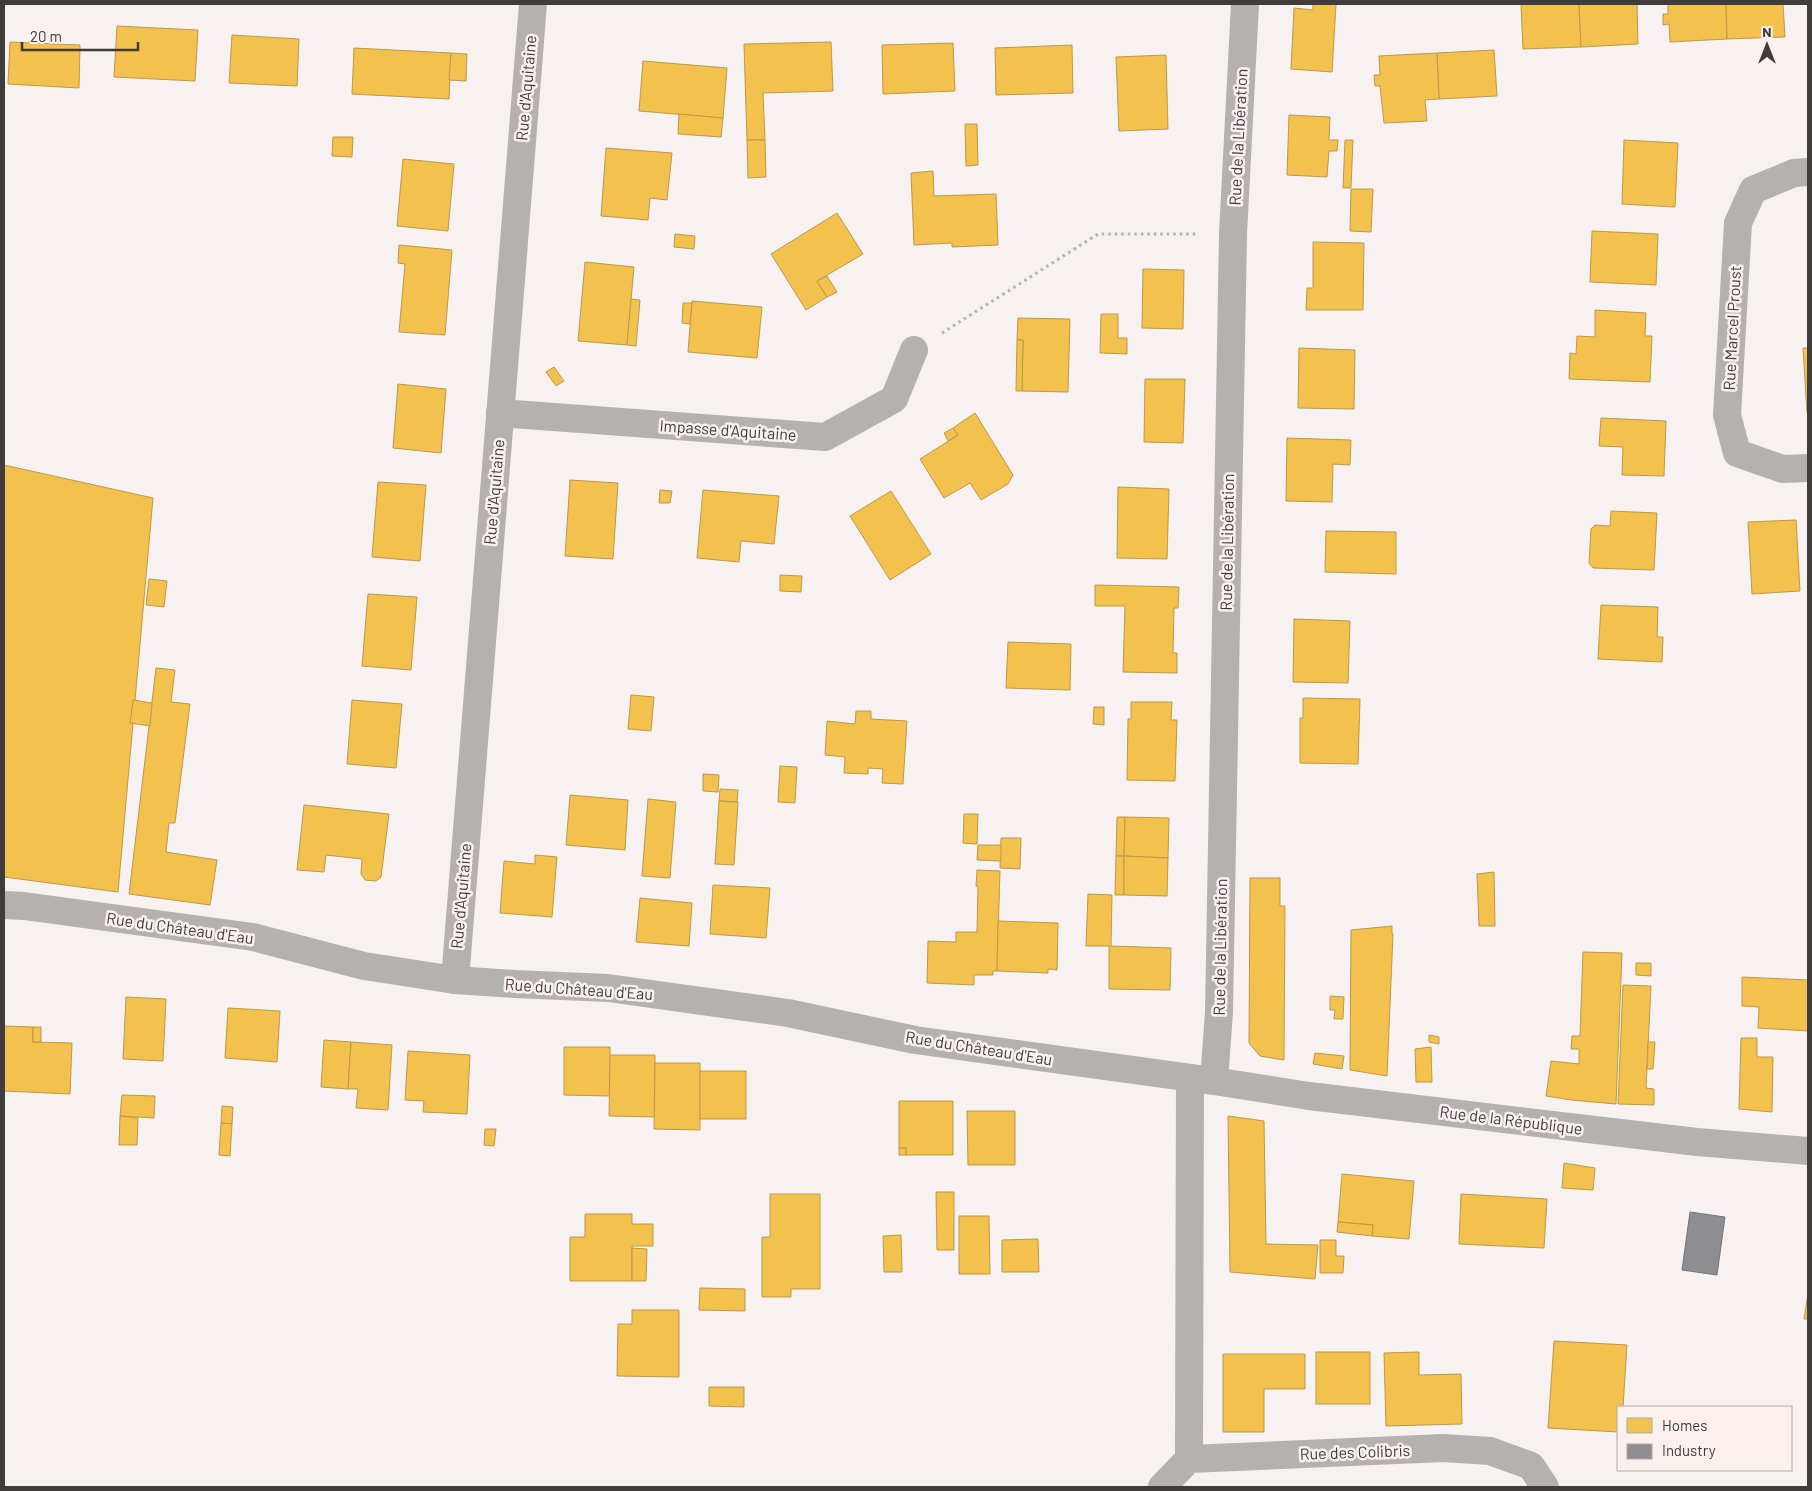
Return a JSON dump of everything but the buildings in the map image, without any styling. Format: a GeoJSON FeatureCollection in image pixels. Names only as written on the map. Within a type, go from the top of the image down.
{"type":"FeatureCollection","features":[{"type":"Feature","properties":{"kind":"street","name":"Rue d'Aquitaine"},"geometry":{"type":"LineString","coordinates":[[454,980],[533,4]]}},
{"type":"Feature","properties":{"kind":"street","name":"Rue de la Libération"},"geometry":{"type":"LineString","coordinates":[[1190,1459],[1202,1080],[1219,1012],[1233,234],[1245,4]]}},
{"type":"Feature","properties":{"kind":"street","name":"Rue Marcel Proust"},"geometry":{"type":"LineString","coordinates":[[1808,172],[1794,173],[1753,190],[1738,224],[1727,415],[1737,453],[1784,469],[1808,468]]}},
{"type":"Feature","properties":{"kind":"street","name":"Impasse d'Aquitaine"},"geometry":{"type":"LineString","coordinates":[[500,413],[825,437],[894,398],[914,350]]}},
{"type":"Feature","properties":{"kind":"street","name":"Rue du Château d'Eau"},"geometry":{"type":"LineString","coordinates":[[4,905],[24,906],[253,937],[364,966],[454,980],[608,988],[788,1013],[915,1040],[1202,1080]]}},
{"type":"Feature","properties":{"kind":"street","name":"Rue de la République"},"geometry":{"type":"LineString","coordinates":[[1202,1080],[1319,1098],[1658,1138],[1808,1151]]}},
{"type":"Feature","properties":{"kind":"street","name":"Rue des Colibris"},"geometry":{"type":"LineString","coordinates":[[1190,1459],[1443,1448],[1490,1450],[1531,1466],[1545,1487]]}},
{"type":"Feature","properties":{"kind":"street"},"geometry":{"type":"LineString","coordinates":[[1162,1487],[1190,1459]]}},
{"type":"Feature","properties":{"kind":"path"},"geometry":{"type":"LineString","coordinates":[[914,350],[1098,234],[1233,234]]}}]}
